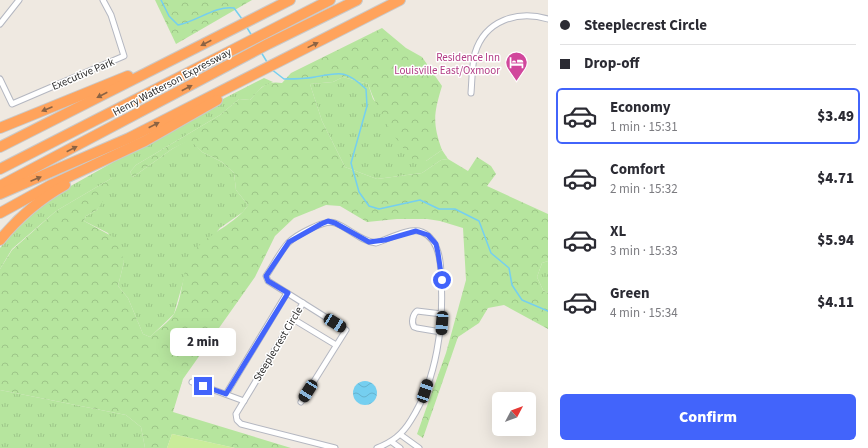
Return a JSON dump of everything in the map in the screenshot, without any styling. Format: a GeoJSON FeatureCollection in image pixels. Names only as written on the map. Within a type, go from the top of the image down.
{"type":"FeatureCollection","features":[{"type":"Feature","properties":{"kind":"highway"},"geometry":{"type":"LineString","coordinates":[[0,147],[290,0]]}},
{"type":"Feature","properties":{"kind":"highway","name":"Henry Watterson Expressway"},"geometry":{"type":"LineString","coordinates":[[0,186],[265,39],[330,0]]}},
{"type":"Feature","properties":{"kind":"highway","name":"Henry Watterson Expressway"},"geometry":{"type":"LineString","coordinates":[[265,39],[357,0]]}},
{"type":"Feature","properties":{"kind":"highway"},"geometry":{"type":"LineString","coordinates":[[0,213],[96,163],[145,141],[278,62],[400,0]]}},
{"type":"Feature","properties":{"kind":"highway","name":"Henry Watterson Expressway"},"geometry":{"type":"LineString","coordinates":[[0,168],[247,49]]}},
{"type":"Feature","properties":{"kind":"highway"},"geometry":{"type":"LineString","coordinates":[[0,128],[106,84],[175,59]]}},
{"type":"Feature","properties":{"kind":"highway"},"geometry":{"type":"LineString","coordinates":[[0,194],[97,153],[260,73]]}},
{"type":"Feature","properties":{"kind":"highway"},"geometry":{"type":"LineString","coordinates":[[0,240],[32,207],[53,192],[77,179],[96,163]]}},
{"type":"Feature","properties":{"kind":"street"},"geometry":{"type":"LineString","coordinates":[[0,22],[19,0]]}},
{"type":"Feature","properties":{"kind":"street","name":"Executive Park"},"geometry":{"type":"LineString","coordinates":[[0,80],[12,104],[124,56],[111,15],[103,0]]}},
{"type":"Feature","properties":{"kind":"street"},"geometry":{"type":"LineString","coordinates":[[471,93],[475,54],[481,39],[487,33],[502,20],[515,16],[538,16],[548,19]]}},
{"type":"Feature","properties":{"kind":"street","name":"Steeplecrest Circle"},"geometry":{"type":"LineString","coordinates":[[335,448],[241,424],[236,420],[236,414],[303,303],[268,281],[266,276],[289,242],[328,221],[335,223],[369,242],[376,243],[416,231],[428,235],[436,244],[441,268],[442,314],[441,332],[435,361],[420,406],[401,434],[392,442],[377,448]]}},
{"type":"Feature","properties":{"kind":"street"},"geometry":{"type":"LineString","coordinates":[[226,394],[288,293]]}},
{"type":"Feature","properties":{"kind":"street"},"geometry":{"type":"LineString","coordinates":[[301,402],[346,330],[303,303]]}},
{"type":"Feature","properties":{"kind":"street"},"geometry":{"type":"LineString","coordinates":[[441,332],[414,327],[413,322],[414,314],[417,311],[442,314]]}},
{"type":"Feature","properties":{"kind":"street"},"geometry":{"type":"LineString","coordinates":[[293,320],[336,345]]}},
{"type":"Feature","properties":{"kind":"street"},"geometry":{"type":"LineString","coordinates":[[192,382],[244,401]]}},
{"type":"Feature","properties":{"kind":"street"},"geometry":{"type":"LineString","coordinates":[[401,434],[419,448]]}},
{"type":"Feature","properties":{"kind":"street"},"geometry":{"type":"LineString","coordinates":[[392,442],[400,448]]}},
{"type":"Feature","properties":{"kind":"green space"},"geometry":{"type":"Polygon","coordinates":[[[155,0],[252,0],[176,44],[155,0]]]}},
{"type":"Feature","properties":{"kind":"green space"},"geometry":{"type":"Polygon","coordinates":[[[382,28],[406,48],[422,57],[442,86],[437,103],[435,125],[442,150],[426,161],[417,164],[388,127],[368,84],[343,77],[333,82],[310,84],[322,121],[345,167],[377,179],[422,173],[441,160],[448,159],[468,171],[477,157],[491,166],[496,174],[487,186],[548,214],[548,261],[542,263],[537,277],[543,290],[548,293],[548,329],[504,305],[488,308],[479,323],[458,337],[423,438],[417,434],[446,353],[466,280],[463,228],[440,221],[427,219],[397,219],[367,222],[340,206],[326,205],[294,218],[275,236],[255,277],[183,379],[173,412],[291,448],[235,448],[172,434],[167,448],[145,448],[141,427],[126,415],[0,390],[0,269],[12,250],[56,211],[112,178],[116,181],[97,210],[86,216],[84,221],[117,239],[124,262],[118,286],[128,298],[143,334],[150,337],[174,314],[180,299],[187,264],[195,250],[208,238],[237,218],[248,205],[236,190],[234,173],[222,162],[202,152],[190,140],[172,149],[133,177],[130,172],[136,165],[220,115],[239,99],[250,100],[263,86],[276,82],[282,83],[291,73],[382,28]]]}},
{"type":"Feature","properties":{"kind":"green space"},"geometry":{"type":"Polygon","coordinates":[[[343,77],[368,84],[373,99],[426,161],[442,150],[448,159],[441,160],[422,173],[377,179],[345,167],[322,121],[310,84],[333,82],[343,77]]]}},
{"type":"Feature","properties":{"kind":"green space"},"geometry":{"type":"Polygon","coordinates":[[[264,78],[273,82],[262,87],[250,100],[239,99],[220,115],[136,165],[130,172],[133,177],[172,149],[190,139],[202,152],[222,162],[234,173],[236,190],[248,205],[243,212],[220,228],[187,268],[174,314],[150,337],[143,334],[128,298],[118,286],[124,262],[108,233],[84,221],[86,216],[97,210],[112,178],[56,211],[12,249],[0,269],[0,248],[9,237],[39,208],[60,192],[192,118],[221,100],[264,78]]]}},
{"type":"Feature","properties":{"kind":"green space"},"geometry":{"type":"Polygon","coordinates":[[[548,261],[548,293],[543,290],[537,277],[542,263],[548,261]]]}},
{"type":"Feature","properties":{"kind":"green space"},"geometry":{"type":"Polygon","coordinates":[[[0,390],[126,415],[141,427],[145,448],[0,448],[0,390]]]}},
{"type":"Feature","properties":{"kind":"green space"},"geometry":{"type":"Polygon","coordinates":[[[172,434],[235,448],[167,448],[172,434]]]}},
{"type":"Feature","properties":{"kind":"water"},"geometry":{"type":"Polygon","coordinates":[[[365,381],[373,385],[377,393],[373,401],[365,405],[357,401],[353,393],[357,385],[365,381]]]}},
{"type":"Feature","properties":{"kind":"waterway"},"geometry":{"type":"LineString","coordinates":[[161,0],[169,16],[178,25],[192,21],[213,11],[227,8],[234,8],[242,19]]}},
{"type":"Feature","properties":{"kind":"waterway"},"geometry":{"type":"LineString","coordinates":[[246,26],[252,36]]}},
{"type":"Feature","properties":{"kind":"waterway"},"geometry":{"type":"LineString","coordinates":[[261,52],[267,62]]}},
{"type":"Feature","properties":{"kind":"waterway"},"geometry":{"type":"LineString","coordinates":[[271,69],[284,79],[343,74],[353,78],[366,89],[367,106],[351,163],[359,192],[369,206],[379,209],[420,200],[439,209],[455,209],[479,221],[491,253],[509,268],[512,285],[522,300],[548,311]]}},
{"type":"Feature","properties":{"kind":"place","name":"Residence Inn Louisville East/Oxmoor"},"geometry":{"type":"Point","coordinates":[516,82]}},
{"type":"Feature","properties":{"kind":"route"},"geometry":{"type":"LineString","coordinates":[[203,386],[226,394],[288,293],[268,281],[266,276],[289,242],[321,224],[328,221],[335,223],[369,242],[376,243],[411,231],[421,232],[428,235],[436,244],[442,280]]}}]}
